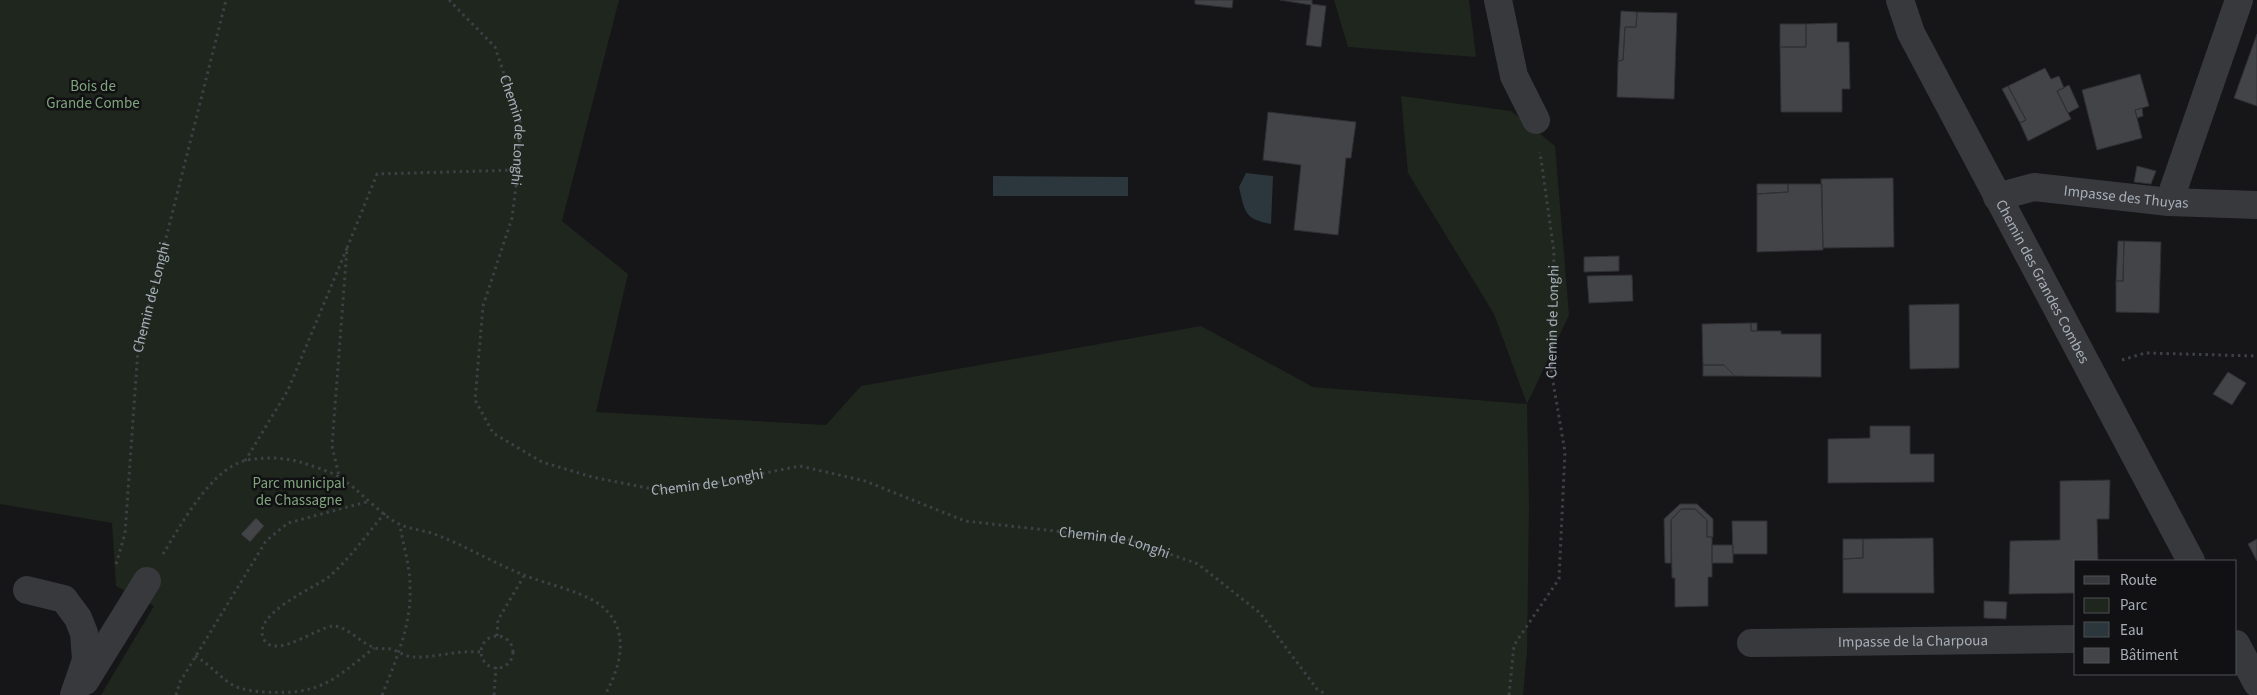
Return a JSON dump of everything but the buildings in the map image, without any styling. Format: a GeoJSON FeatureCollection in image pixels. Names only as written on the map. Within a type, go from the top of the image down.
{"type":"FeatureCollection","features":[{"type":"Feature","properties":{"kind":"street"},"geometry":{"type":"LineString","coordinates":[[1498,0],[1514,76],[1536,120]]}},
{"type":"Feature","properties":{"kind":"street","name":"Chemin des Grandes Combes"},"geometry":{"type":"LineString","coordinates":[[1900,0],[1911,33],[2088,370],[2190,560]]}},
{"type":"Feature","properties":{"kind":"street"},"geometry":{"type":"LineString","coordinates":[[2169,202],[2239,0]]}},
{"type":"Feature","properties":{"kind":"street","name":"Impasse des Thuyas"},"geometry":{"type":"LineString","coordinates":[[1997,198],[2034,187],[2169,202],[2257,205]]}},
{"type":"Feature","properties":{"kind":"street"},"geometry":{"type":"LineString","coordinates":[[75,695],[147,581]]}},
{"type":"Feature","properties":{"kind":"street"},"geometry":{"type":"LineString","coordinates":[[27,590],[64,599],[78,618],[84,634],[86,660],[75,695]]}},
{"type":"Feature","properties":{"kind":"street","name":"Impasse de la Charpoua"},"geometry":{"type":"LineString","coordinates":[[1751,643],[2074,639]]}},
{"type":"Feature","properties":{"kind":"street"},"geometry":{"type":"LineString","coordinates":[[2237,646],[2257,683]]}},
{"type":"Feature","properties":{"kind":"path","name":"Chemin de Longhi"},"geometry":{"type":"LineString","coordinates":[[147,581],[115,569],[125,534],[138,349],[226,0]]}},
{"type":"Feature","properties":{"kind":"path","name":"Chemin de Longhi"},"geometry":{"type":"LineString","coordinates":[[449,0],[494,47],[520,122],[518,170],[512,218],[484,306],[475,400],[493,433],[542,462],[592,477],[658,490],[715,483],[800,466],[865,481],[965,521],[1127,539],[1198,564],[1260,613],[1318,689],[1328,695]]}},
{"type":"Feature","properties":{"kind":"path","name":"Chemin de Longhi"},"geometry":{"type":"LineString","coordinates":[[1508,695],[1514,645],[1559,579],[1565,452],[1551,370],[1554,252],[1536,120]]}},
{"type":"Feature","properties":{"kind":"path"},"geometry":{"type":"LineString","coordinates":[[245,461],[288,390],[377,174],[518,170]]}},
{"type":"Feature","properties":{"kind":"path"},"geometry":{"type":"LineString","coordinates":[[339,477],[332,446],[347,248]]}},
{"type":"Feature","properties":{"kind":"path"},"geometry":{"type":"LineString","coordinates":[[2088,370],[2145,353],[2257,356]]}},
{"type":"Feature","properties":{"kind":"path"},"geometry":{"type":"LineString","coordinates":[[147,581],[194,502],[223,473],[245,461],[273,457],[299,462],[339,477],[400,525],[431,534],[525,576],[593,600],[607,610],[615,624],[620,641],[620,658],[615,676],[605,695]]}},
{"type":"Feature","properties":{"kind":"path"},"geometry":{"type":"LineString","coordinates":[[176,695],[180,682],[195,656],[266,541],[288,523],[370,501]]}},
{"type":"Feature","properties":{"kind":"path"},"geometry":{"type":"LineString","coordinates":[[385,513],[329,577],[299,593],[274,612],[266,624],[263,634],[265,641],[270,646],[281,646],[333,626],[343,629],[374,648],[390,648],[412,657],[464,651],[481,652]]}},
{"type":"Feature","properties":{"kind":"path"},"geometry":{"type":"LineString","coordinates":[[382,695],[399,652],[409,616],[410,586],[400,525]]}},
{"type":"Feature","properties":{"kind":"path"},"geometry":{"type":"LineString","coordinates":[[497,636],[498,620],[525,576]]}},
{"type":"Feature","properties":{"kind":"path"},"geometry":{"type":"LineString","coordinates":[[497,636],[509,642],[512,648],[512,655],[509,662],[504,666],[496,668],[484,662],[481,652],[484,642],[497,636]]}},
{"type":"Feature","properties":{"kind":"path"},"geometry":{"type":"LineString","coordinates":[[195,656],[210,664],[229,683],[245,690],[288,694],[309,692],[329,684],[374,648]]}},
{"type":"Feature","properties":{"kind":"path"},"geometry":{"type":"LineString","coordinates":[[494,695],[496,668]]}},
{"type":"Feature","properties":{"kind":"green space"},"geometry":{"type":"Polygon","coordinates":[[[0,0],[619,0],[562,221],[628,274],[596,412],[826,425],[861,386],[1201,326],[1313,387],[1527,404],[1529,506],[1527,651],[1523,695],[101,695],[154,606],[116,586],[112,523],[0,504],[0,0]]]}},
{"type":"Feature","properties":{"kind":"green space"},"geometry":{"type":"Polygon","coordinates":[[[1334,0],[1469,0],[1476,57],[1348,47],[1334,0]]]}},
{"type":"Feature","properties":{"kind":"green space"},"geometry":{"type":"Polygon","coordinates":[[[1401,96],[1511,111],[1555,146],[1569,315],[1527,404],[1494,314],[1408,173],[1401,96]]]}},
{"type":"Feature","properties":{"kind":"water"},"geometry":{"type":"Polygon","coordinates":[[[1246,173],[1273,176],[1271,224],[1255,220],[1247,213],[1239,187],[1246,173]]]}},
{"type":"Feature","properties":{"kind":"water"},"geometry":{"type":"Polygon","coordinates":[[[993,176],[1128,177],[1128,196],[993,196],[993,176]]]}},
{"type":"Feature","properties":{"kind":"park label","name":"Bois de Grande Combe"},"geometry":{"type":"Point","coordinates":[93,94]}},
{"type":"Feature","properties":{"kind":"park label","name":"Parc municipal de Chassagne"},"geometry":{"type":"Point","coordinates":[299,492]}}]}
